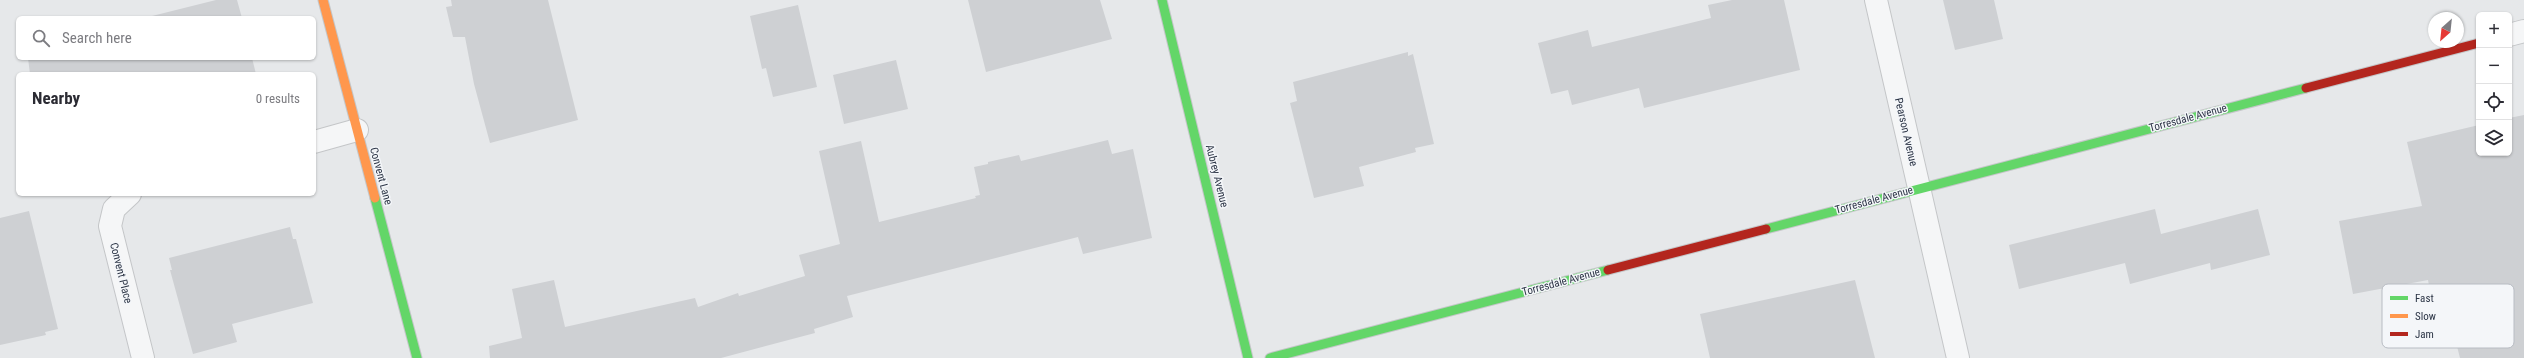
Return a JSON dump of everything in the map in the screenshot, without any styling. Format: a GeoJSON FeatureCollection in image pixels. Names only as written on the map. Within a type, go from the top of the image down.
{"type":"FeatureCollection","features":[{"type":"Feature","properties":{"kind":"street","name":"Convent Lane"},"geometry":{"type":"LineString","coordinates":[[323,0],[417,358]]}},
{"type":"Feature","properties":{"kind":"street","name":"Aubrey Avenue"},"geometry":{"type":"LineString","coordinates":[[1162,0],[1248,358]]}},
{"type":"Feature","properties":{"kind":"street","name":"Pearson Avenue"},"geometry":{"type":"LineString","coordinates":[[1876,0],[1958,358]]}},
{"type":"Feature","properties":{"kind":"street"},"geometry":{"type":"LineString","coordinates":[[2512,34],[2524,31]]}},
{"type":"Feature","properties":{"kind":"street","name":"Torresdale Avenue"},"geometry":{"type":"LineString","coordinates":[[1270,358],[2476,44]]}},
{"type":"Feature","properties":{"kind":"street"},"geometry":{"type":"LineString","coordinates":[[316,141],[357,130]]}},
{"type":"Feature","properties":{"kind":"street","name":"Convent Place"},"geometry":{"type":"LineString","coordinates":[[128,196],[114,209],[110,226],[143,358]]}},
{"type":"Feature","properties":{"kind":"building"},"geometry":{"type":"Polygon","coordinates":[[[216,0],[237,0],[241,16],[152,16],[216,0]]]}},
{"type":"Feature","properties":{"kind":"building"},"geometry":{"type":"Polygon","coordinates":[[[451,0],[548,0],[578,120],[490,143],[474,84],[465,37],[453,37],[446,7],[452,6],[451,0]]]}},
{"type":"Feature","properties":{"kind":"building"},"geometry":{"type":"Polygon","coordinates":[[[968,0],[1100,0],[1112,39],[986,72],[968,0]]]}},
{"type":"Feature","properties":{"kind":"building"},"geometry":{"type":"Polygon","coordinates":[[[1732,0],[1784,0],[1800,70],[1644,108],[1639,88],[1572,105],[1568,90],[1551,94],[1538,43],[1588,30],[1592,47],[1711,18],[1708,5],[1732,0]]]}},
{"type":"Feature","properties":{"kind":"building"},"geometry":{"type":"Polygon","coordinates":[[[1943,0],[1994,0],[2003,39],[1955,50],[1943,0]]]}},
{"type":"Feature","properties":{"kind":"building"},"geometry":{"type":"Polygon","coordinates":[[[798,5],[817,87],[773,97],[766,68],[762,69],[750,16],[798,5]]]}},
{"type":"Feature","properties":{"kind":"building"},"geometry":{"type":"Polygon","coordinates":[[[1408,52],[1408,56],[1413,54],[1434,144],[1415,148],[1416,152],[1359,167],[1364,186],[1314,198],[1290,103],[1297,101],[1293,82],[1408,52]]]}},
{"type":"Feature","properties":{"kind":"building"},"geometry":{"type":"Polygon","coordinates":[[[28,60],[252,60],[256,72],[30,72],[28,60]]]}},
{"type":"Feature","properties":{"kind":"building"},"geometry":{"type":"Polygon","coordinates":[[[896,60],[908,109],[844,124],[833,75],[896,60]]]}},
{"type":"Feature","properties":{"kind":"building"},"geometry":{"type":"Polygon","coordinates":[[[2524,115],[2524,358],[2460,358],[2457,348],[2514,348],[2514,284],[2429,284],[2428,280],[2407,284],[2382,284],[2382,289],[2353,294],[2339,221],[2422,206],[2407,142],[2476,126],[2476,156],[2512,156],[2512,117],[2524,115]]]}},
{"type":"Feature","properties":{"kind":"building"},"geometry":{"type":"Polygon","coordinates":[[[1108,140],[1112,154],[1133,149],[1152,238],[1083,254],[1078,237],[847,296],[853,317],[814,329],[815,333],[721,358],[490,358],[489,346],[522,338],[512,289],[554,280],[565,327],[695,298],[698,307],[738,293],[739,296],[805,276],[799,255],[840,244],[819,151],[861,141],[879,222],[976,198],[975,196],[980,195],[974,167],[988,164],[988,162],[1019,155],[1021,161],[1108,140]]]}},
{"type":"Feature","properties":{"kind":"building"},"geometry":{"type":"Polygon","coordinates":[[[2155,209],[2161,234],[2258,209],[2270,255],[2211,270],[2210,263],[2130,284],[2125,263],[2019,289],[2009,245],[2155,209]]]}},
{"type":"Feature","properties":{"kind":"building"},"geometry":{"type":"Polygon","coordinates":[[[29,211],[58,329],[45,332],[46,335],[0,345],[0,218],[29,211]]]}},
{"type":"Feature","properties":{"kind":"building"},"geometry":{"type":"Polygon","coordinates":[[[290,227],[293,239],[296,239],[313,303],[232,324],[237,342],[193,354],[170,270],[172,270],[169,258],[290,227]]]}},
{"type":"Feature","properties":{"kind":"building"},"geometry":{"type":"Polygon","coordinates":[[[1855,280],[1875,358],[1710,358],[1700,314],[1855,280]]]}},
{"type":"Feature","properties":{"kind":"traffic: fast"},"geometry":{"type":"LineString","coordinates":[[1162,0],[1248,358]]}},
{"type":"Feature","properties":{"kind":"traffic: fast"},"geometry":{"type":"LineString","coordinates":[[1766,229],[2306,88]]}},
{"type":"Feature","properties":{"kind":"traffic: fast"},"geometry":{"type":"LineString","coordinates":[[375,198],[417,358]]}},
{"type":"Feature","properties":{"kind":"traffic: fast"},"geometry":{"type":"LineString","coordinates":[[1270,358],[1608,270]]}},
{"type":"Feature","properties":{"kind":"traffic: slow"},"geometry":{"type":"LineString","coordinates":[[323,0],[375,198]]}},
{"type":"Feature","properties":{"kind":"traffic: jam"},"geometry":{"type":"LineString","coordinates":[[2306,88],[2476,44]]}},
{"type":"Feature","properties":{"kind":"traffic: jam"},"geometry":{"type":"LineString","coordinates":[[1608,270],[1766,229]]}}]}
